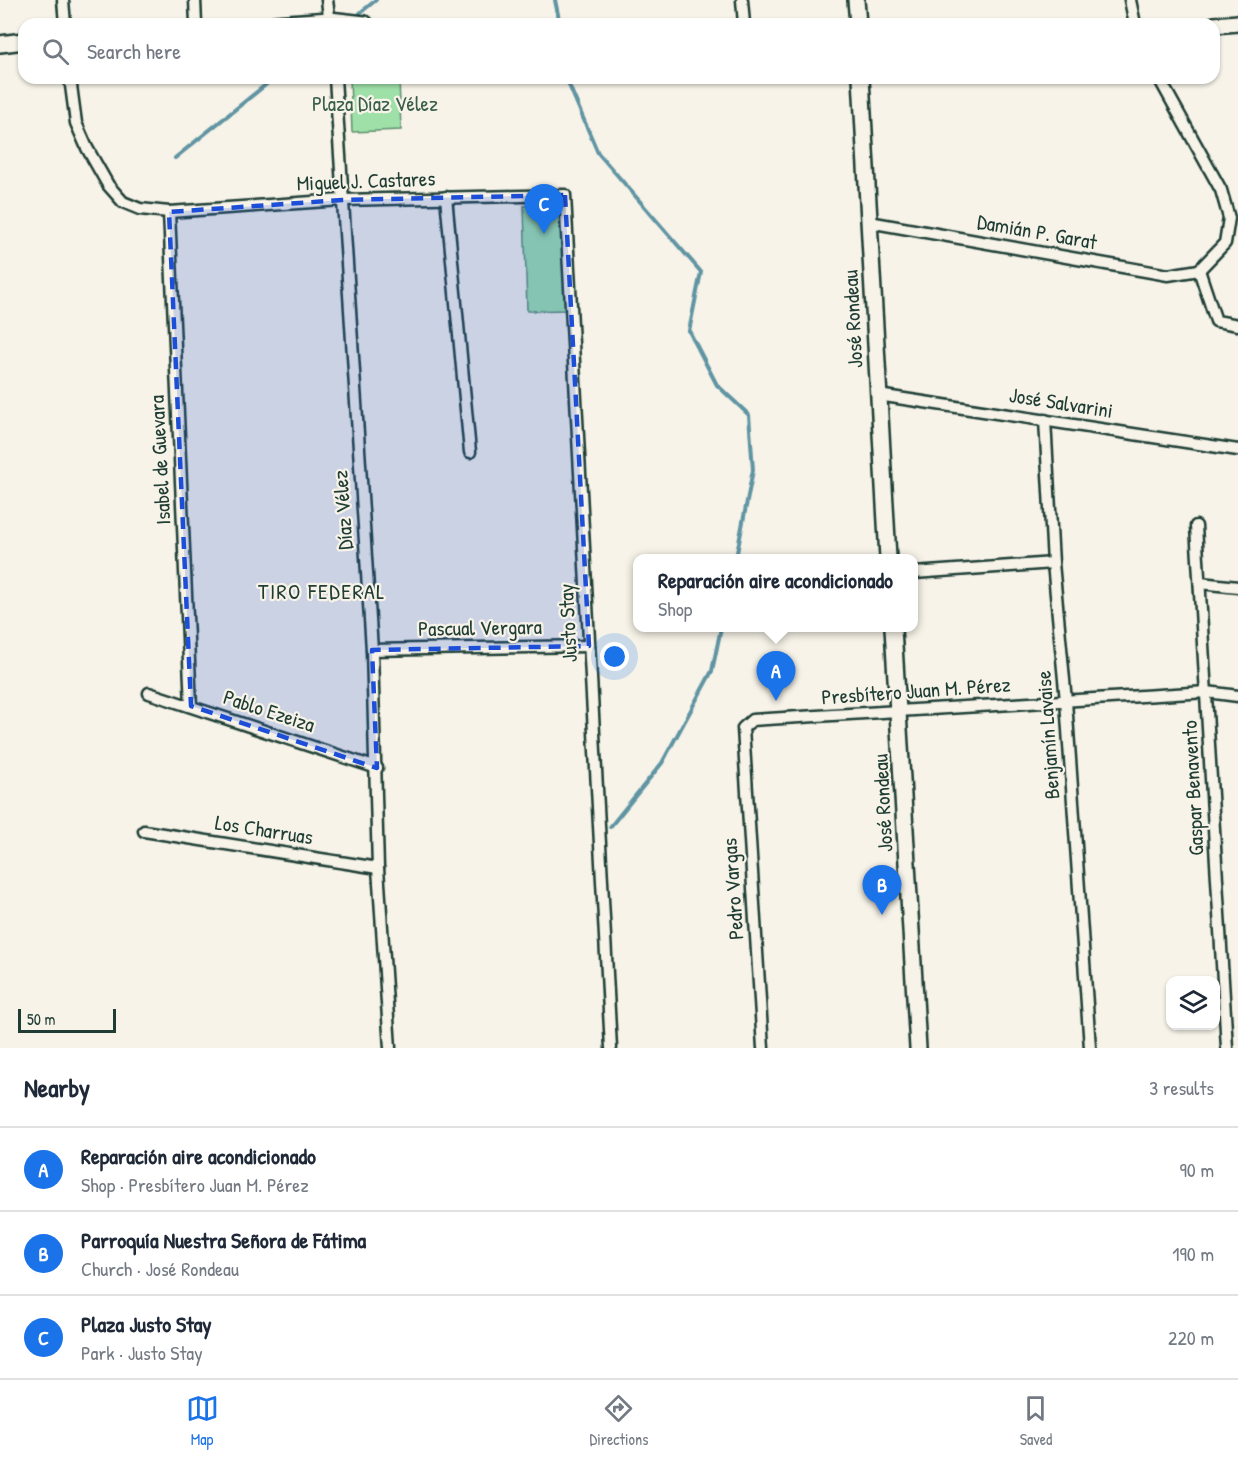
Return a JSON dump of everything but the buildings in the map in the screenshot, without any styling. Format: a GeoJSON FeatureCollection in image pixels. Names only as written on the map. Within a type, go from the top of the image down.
{"type":"FeatureCollection","features":[{"type":"Feature","properties":{"kind":"street"},"geometry":{"type":"LineString","coordinates":[[63,0],[64,18]]}},
{"type":"Feature","properties":{"kind":"street"},"geometry":{"type":"LineString","coordinates":[[195,0],[196,18]]}},
{"type":"Feature","properties":{"kind":"street"},"geometry":{"type":"LineString","coordinates":[[327,0],[329,18]]}},
{"type":"Feature","properties":{"kind":"street"},"geometry":{"type":"LineString","coordinates":[[742,0],[744,18]]}},
{"type":"Feature","properties":{"kind":"street"},"geometry":{"type":"LineString","coordinates":[[856,0],[858,18]]}},
{"type":"Feature","properties":{"kind":"street"},"geometry":{"type":"LineString","coordinates":[[1130,0],[1134,18]]}},
{"type":"Feature","properties":{"kind":"street"},"geometry":{"type":"LineString","coordinates":[[1220,24],[1238,23]]}},
{"type":"Feature","properties":{"kind":"street"},"geometry":{"type":"LineString","coordinates":[[0,44],[18,42]]}},
{"type":"Feature","properties":{"kind":"street","name":"Miguel J. Castares"},"geometry":{"type":"LineString","coordinates":[[71,84],[76,123],[87,148],[108,185],[123,202],[140,209],[169,212],[342,200],[565,195]]}},
{"type":"Feature","properties":{"kind":"street","name":"Díaz Vélez"},"geometry":{"type":"LineString","coordinates":[[335,84],[372,650],[378,868],[390,1048]]}},
{"type":"Feature","properties":{"kind":"street","name":"José Rondeau"},"geometry":{"type":"LineString","coordinates":[[861,84],[888,554]]}},
{"type":"Feature","properties":{"kind":"street"},"geometry":{"type":"LineString","coordinates":[[1162,84],[1221,190],[1230,218],[1225,243],[1199,270],[1216,321],[1238,325]]}},
{"type":"Feature","properties":{"kind":"street","name":"Justo Stay"},"geometry":{"type":"LineString","coordinates":[[565,195],[611,1048]]}},
{"type":"Feature","properties":{"kind":"street"},"geometry":{"type":"LineString","coordinates":[[447,197],[470,452]]}},
{"type":"Feature","properties":{"kind":"street","name":"Isabel de Guevara"},"geometry":{"type":"LineString","coordinates":[[169,212],[191,706]]}},
{"type":"Feature","properties":{"kind":"street","name":"Damián P. Garat"},"geometry":{"type":"LineString","coordinates":[[869,222],[1168,275],[1199,270]]}},
{"type":"Feature","properties":{"kind":"street","name":"José Salvarini"},"geometry":{"type":"LineString","coordinates":[[878,395],[1238,450]]}},
{"type":"Feature","properties":{"kind":"street","name":"Benjamín Lavaise"},"geometry":{"type":"LineString","coordinates":[[1046,420],[1053,563],[1090,1048]]}},
{"type":"Feature","properties":{"kind":"street","name":"Gaspar Benavento"},"geometry":{"type":"LineString","coordinates":[[1196,526],[1227,1048]]}},
{"type":"Feature","properties":{"kind":"street"},"geometry":{"type":"LineString","coordinates":[[918,573],[1053,563]]}},
{"type":"Feature","properties":{"kind":"street"},"geometry":{"type":"LineString","coordinates":[[1200,583],[1238,587]]}},
{"type":"Feature","properties":{"kind":"street","name":"José Rondeau"},"geometry":{"type":"LineString","coordinates":[[893,632],[918,1048]]}},
{"type":"Feature","properties":{"kind":"street","name":"Pascual Vergara"},"geometry":{"type":"LineString","coordinates":[[372,650],[589,646]]}},
{"type":"Feature","properties":{"kind":"street","name":"Presbítero Juan M. Pérez"},"geometry":{"type":"LineString","coordinates":[[743,728],[752,720],[1207,692],[1238,696]]}},
{"type":"Feature","properties":{"kind":"street","name":"Pablo Ezeiza"},"geometry":{"type":"LineString","coordinates":[[149,693],[377,768]]}},
{"type":"Feature","properties":{"kind":"street","name":"Pedro Vargas"},"geometry":{"type":"LineString","coordinates":[[743,728],[763,1048]]}},
{"type":"Feature","properties":{"kind":"street","name":"Los Charruas"},"geometry":{"type":"LineString","coordinates":[[144,831],[378,868]]}},
{"type":"Feature","properties":{"kind":"highlighted area"},"geometry":{"type":"Polygon","coordinates":[[[565,195],[589,646],[372,650],[377,768],[191,706],[169,212],[342,200],[565,195]]]}},
{"type":"Feature","properties":{"kind":"green space","name":"Plaza Díaz Vélez"},"geometry":{"type":"Polygon","coordinates":[[[350,84],[399,84],[401,130],[352,132],[350,84]]]}},
{"type":"Feature","properties":{"kind":"green space"},"geometry":{"type":"Polygon","coordinates":[[[562,204],[566,310],[527,311],[524,206],[562,204]]]}},
{"type":"Feature","properties":{"kind":"waterway"},"geometry":{"type":"LineString","coordinates":[[360,13],[376,0]]}},
{"type":"Feature","properties":{"kind":"waterway"},"geometry":{"type":"LineString","coordinates":[[555,0],[559,18]]}},
{"type":"Feature","properties":{"kind":"waterway"},"geometry":{"type":"LineString","coordinates":[[175,158],[267,84]]}},
{"type":"Feature","properties":{"kind":"waterway"},"geometry":{"type":"LineString","coordinates":[[569,84],[598,153],[701,272],[689,331],[717,385],[749,415],[753,470],[737,554]]}},
{"type":"Feature","properties":{"kind":"waterway"},"geometry":{"type":"LineString","coordinates":[[610,827],[662,763],[712,671],[720,632]]}},
{"type":"Feature","properties":{"kind":"place","name":"Plaza Justo Stay"},"geometry":{"type":"Point","coordinates":[544,234]}},
{"type":"Feature","properties":{"kind":"place","name":"Reparación aire acondicionado"},"geometry":{"type":"Point","coordinates":[776,701]}},
{"type":"Feature","properties":{"kind":"place","name":"Parroquía Nuestra Señora de Fátima"},"geometry":{"type":"Point","coordinates":[882,915]}},
{"type":"Feature","properties":{"kind":"district","name":"TIRO FEDERAL"},"geometry":{"type":"Point","coordinates":[322,591]}}]}
